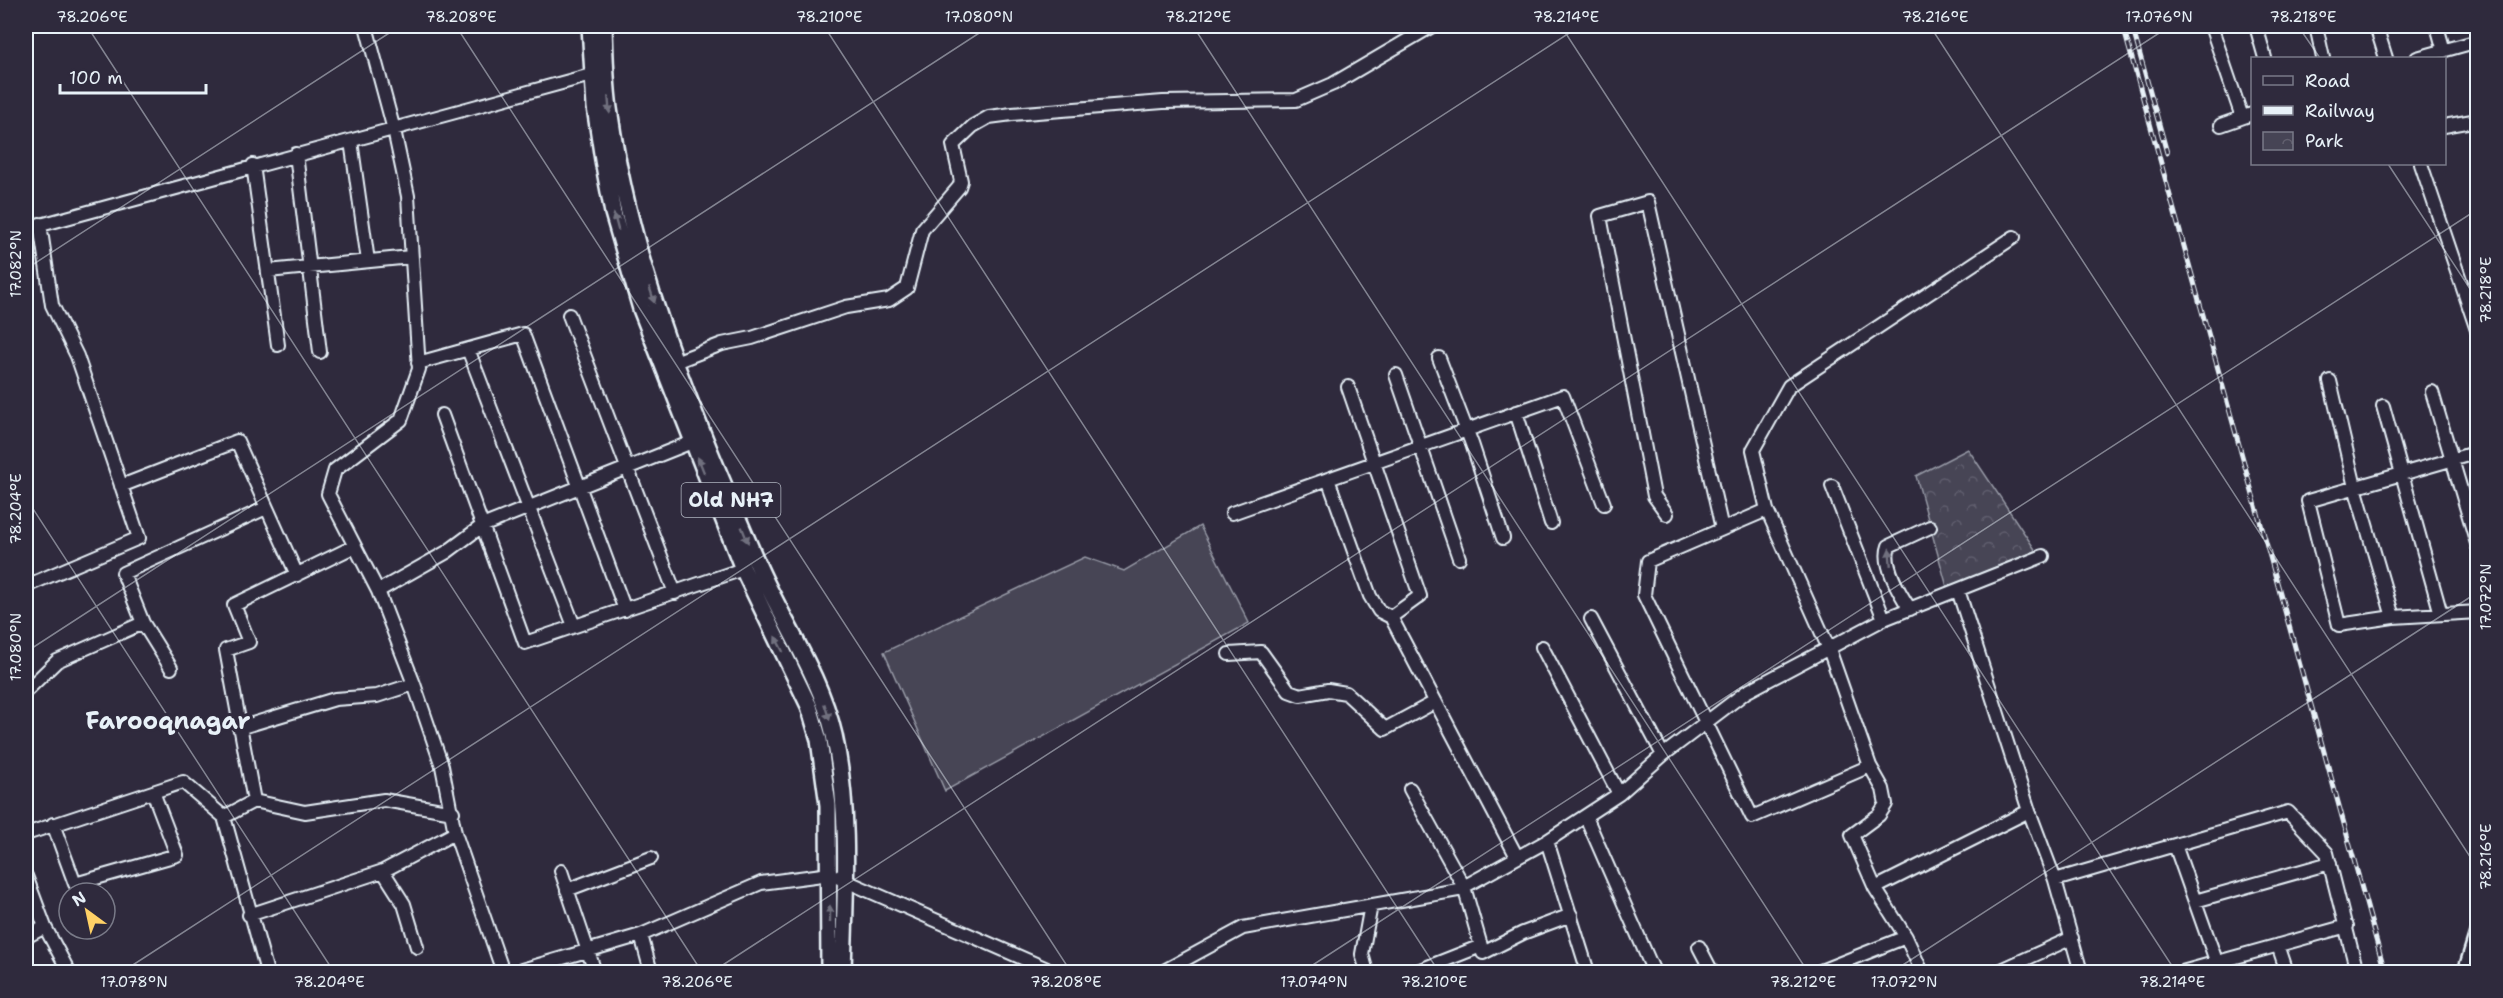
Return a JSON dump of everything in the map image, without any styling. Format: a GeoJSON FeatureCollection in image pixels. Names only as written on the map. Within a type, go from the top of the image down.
{"type":"FeatureCollection","features":[{"type":"Feature","properties":{"kind":"main road","name":"Old NH7"},"geometry":{"type":"LineString","coordinates":[[590,26],[628,213],[675,362],[766,585],[827,709],[834,734],[844,802],[843,972]]}},
{"type":"Feature","properties":{"kind":"main road","name":"Old NH7"},"geometry":{"type":"LineString","coordinates":[[604,26],[599,73],[603,160],[618,232],[641,309],[743,569],[809,706],[819,740],[827,794],[830,972]]}},
{"type":"Feature","properties":{"kind":"main road"},"geometry":{"type":"LineString","coordinates":[[2466,972],[2478,933]]}},
{"type":"Feature","properties":{"kind":"street"},"geometry":{"type":"LineString","coordinates":[[366,26],[394,130],[408,196],[419,369],[401,420],[335,470],[328,494],[353,547],[378,591],[414,684],[442,766],[453,812],[455,833],[502,972]]}},
{"type":"Feature","properties":{"kind":"street"},"geometry":{"type":"LineString","coordinates":[[675,362],[722,344],[752,338],[846,307],[889,300],[907,288],[922,230],[959,187],[961,181],[953,145],[963,133],[989,117],[1152,102],[1296,100],[1333,84],[1432,26]]}},
{"type":"Feature","properties":{"kind":"street"},"geometry":{"type":"LineString","coordinates":[[2211,26],[2248,116],[2221,125]]}},
{"type":"Feature","properties":{"kind":"street"},"geometry":{"type":"LineString","coordinates":[[2256,26],[2265,57]]}},
{"type":"Feature","properties":{"kind":"street"},"geometry":{"type":"LineString","coordinates":[[2316,26],[2323,57]]}},
{"type":"Feature","properties":{"kind":"street"},"geometry":{"type":"LineString","coordinates":[[2376,26],[2386,57]]}},
{"type":"Feature","properties":{"kind":"street"},"geometry":{"type":"LineString","coordinates":[[2438,26],[2444,51]]}},
{"type":"Feature","properties":{"kind":"street"},"geometry":{"type":"LineString","coordinates":[[2421,57],[2478,41]]}},
{"type":"Feature","properties":{"kind":"street"},"geometry":{"type":"LineString","coordinates":[[26,229],[253,165],[394,130],[599,73]]}},
{"type":"Feature","properties":{"kind":"street"},"geometry":{"type":"LineString","coordinates":[[2446,126],[2478,120]]}},
{"type":"Feature","properties":{"kind":"street"},"geometry":{"type":"LineString","coordinates":[[351,141],[369,261]]}},
{"type":"Feature","properties":{"kind":"street"},"geometry":{"type":"LineString","coordinates":[[296,154],[320,351]]}},
{"type":"Feature","properties":{"kind":"street"},"geometry":{"type":"LineString","coordinates":[[253,165],[278,345]]}},
{"type":"Feature","properties":{"kind":"street"},"geometry":{"type":"LineString","coordinates":[[2421,165],[2478,333]]}},
{"type":"Feature","properties":{"kind":"street"},"geometry":{"type":"LineString","coordinates":[[1667,514],[1654,496],[1600,216],[1648,202],[1722,529]]}},
{"type":"Feature","properties":{"kind":"street"},"geometry":{"type":"LineString","coordinates":[[26,586],[139,538],[77,356],[52,305],[40,224]]}},
{"type":"Feature","properties":{"kind":"street"},"geometry":{"type":"LineString","coordinates":[[1922,972],[1906,937],[1875,888],[1852,835],[1879,814],[1886,804],[1883,789],[1870,766],[1828,649],[1767,510],[1753,450],[1789,386],[2014,237]]}},
{"type":"Feature","properties":{"kind":"street"},"geometry":{"type":"LineString","coordinates":[[268,271],[411,256]]}},
{"type":"Feature","properties":{"kind":"street"},"geometry":{"type":"LineString","coordinates":[[569,315],[675,593]]}},
{"type":"Feature","properties":{"kind":"street"},"geometry":{"type":"LineString","coordinates":[[418,363],[523,334],[577,487],[625,610]]}},
{"type":"Feature","properties":{"kind":"street"},"geometry":{"type":"LineString","coordinates":[[468,349],[574,626]]}},
{"type":"Feature","properties":{"kind":"street"},"geometry":{"type":"LineString","coordinates":[[1439,358],[1467,429],[1503,538]]}},
{"type":"Feature","properties":{"kind":"street"},"geometry":{"type":"LineString","coordinates":[[1396,375],[1459,558]]}},
{"type":"Feature","properties":{"kind":"street"},"geometry":{"type":"LineString","coordinates":[[2330,381],[2355,487],[2393,617]]}},
{"type":"Feature","properties":{"kind":"street"},"geometry":{"type":"LineString","coordinates":[[1348,387],[1420,596],[1391,617]]}},
{"type":"Feature","properties":{"kind":"street"},"geometry":{"type":"LineString","coordinates":[[2432,392],[2478,548]]}},
{"type":"Feature","properties":{"kind":"street"},"geometry":{"type":"LineString","coordinates":[[1233,513],[1563,396],[1604,504]]}},
{"type":"Feature","properties":{"kind":"street"},"geometry":{"type":"LineString","coordinates":[[2383,406],[2440,614]]}},
{"type":"Feature","properties":{"kind":"street"},"geometry":{"type":"LineString","coordinates":[[1516,412],[1551,523]]}},
{"type":"Feature","properties":{"kind":"street"},"geometry":{"type":"LineString","coordinates":[[442,415],[525,643],[743,569]]}},
{"type":"Feature","properties":{"kind":"street"},"geometry":{"type":"LineString","coordinates":[[121,486],[237,441],[297,575]]}},
{"type":"Feature","properties":{"kind":"street"},"geometry":{"type":"LineString","coordinates":[[378,591],[447,552],[482,526],[627,466],[692,442]]}},
{"type":"Feature","properties":{"kind":"street"},"geometry":{"type":"LineString","coordinates":[[2478,452],[2308,501],[2339,625],[2393,617],[2478,612]]}},
{"type":"Feature","properties":{"kind":"street"},"geometry":{"type":"LineString","coordinates":[[1328,479],[1370,596],[1379,611],[1391,617],[1517,857]]}},
{"type":"Feature","properties":{"kind":"street"},"geometry":{"type":"LineString","coordinates":[[1832,486],[1884,619]]}},
{"type":"Feature","properties":{"kind":"street"},"geometry":{"type":"LineString","coordinates":[[171,668],[143,623],[123,573],[266,508]]}},
{"type":"Feature","properties":{"kind":"street"},"geometry":{"type":"LineString","coordinates":[[1767,510],[1648,561],[1644,596],[1752,817],[1870,766]]}},
{"type":"Feature","properties":{"kind":"street"},"geometry":{"type":"LineString","coordinates":[[1910,609],[1902,597],[1887,552],[1889,546],[1930,527]]}},
{"type":"Feature","properties":{"kind":"street"},"geometry":{"type":"LineString","coordinates":[[254,801],[226,650],[249,642],[234,605],[353,547]]}},
{"type":"Feature","properties":{"kind":"street"},"geometry":{"type":"LineString","coordinates":[[1162,972],[1243,928],[1458,890],[1586,817],[1619,794],[1663,755],[1746,692],[1884,619],[2043,556]]}},
{"type":"Feature","properties":{"kind":"street"},"geometry":{"type":"LineString","coordinates":[[1958,590],[2029,811],[2055,880],[2081,972]]}},
{"type":"Feature","properties":{"kind":"street"},"geometry":{"type":"LineString","coordinates":[[1592,619],[1663,755]]}},
{"type":"Feature","properties":{"kind":"street"},"geometry":{"type":"LineString","coordinates":[[26,691],[57,661],[143,623]]}},
{"type":"Feature","properties":{"kind":"street"},"geometry":{"type":"LineString","coordinates":[[1542,647],[1619,794]]}},
{"type":"Feature","properties":{"kind":"street"},"geometry":{"type":"LineString","coordinates":[[1229,654],[1261,652],[1289,692],[1300,695],[1328,690],[1346,693],[1385,729],[1435,702]]}},
{"type":"Feature","properties":{"kind":"street"},"geometry":{"type":"LineString","coordinates":[[239,728],[335,699],[377,696],[414,684]]}},
{"type":"Feature","properties":{"kind":"street"},"geometry":{"type":"LineString","coordinates":[[26,834],[183,782],[224,817],[249,915],[267,972]]}},
{"type":"Feature","properties":{"kind":"street"},"geometry":{"type":"LineString","coordinates":[[1410,789],[1464,886],[1483,953],[1523,933],[1571,915]]}},
{"type":"Feature","properties":{"kind":"street"},"geometry":{"type":"LineString","coordinates":[[53,825],[75,884],[177,855],[153,792]]}},
{"type":"Feature","properties":{"kind":"street"},"geometry":{"type":"LineString","coordinates":[[224,817],[254,801],[305,812],[384,800],[453,812]]}},
{"type":"Feature","properties":{"kind":"street"},"geometry":{"type":"LineString","coordinates":[[1875,888],[2029,811]]}},
{"type":"Feature","properties":{"kind":"street"},"geometry":{"type":"LineString","coordinates":[[2055,880],[2289,812],[2327,853],[2357,972]]}},
{"type":"Feature","properties":{"kind":"street"},"geometry":{"type":"LineString","coordinates":[[1586,817],[1654,972]]}},
{"type":"Feature","properties":{"kind":"street"},"geometry":{"type":"LineString","coordinates":[[249,915],[383,871],[455,833]]}},
{"type":"Feature","properties":{"kind":"street"},"geometry":{"type":"LineString","coordinates":[[1547,841],[1588,972]]}},
{"type":"Feature","properties":{"kind":"street"},"geometry":{"type":"LineString","coordinates":[[2175,845],[2219,968]]}},
{"type":"Feature","properties":{"kind":"street"},"geometry":{"type":"LineString","coordinates":[[567,890],[651,858]]}},
{"type":"Feature","properties":{"kind":"street"},"geometry":{"type":"LineString","coordinates":[[2195,900],[2330,863]]}},
{"type":"Feature","properties":{"kind":"street"},"geometry":{"type":"LineString","coordinates":[[383,871],[404,904],[417,947]]}},
{"type":"Feature","properties":{"kind":"street"},"geometry":{"type":"LineString","coordinates":[[561,871],[595,972]]}},
{"type":"Feature","properties":{"kind":"street"},"geometry":{"type":"LineString","coordinates":[[515,972],[641,935],[761,883],[830,874],[845,878],[1054,972]]}},
{"type":"Feature","properties":{"kind":"street"},"geometry":{"type":"LineString","coordinates":[[26,876],[45,927],[69,972]]}},
{"type":"Feature","properties":{"kind":"street"},"geometry":{"type":"LineString","coordinates":[[1367,972],[1362,954],[1371,905]]}},
{"type":"Feature","properties":{"kind":"street"},"geometry":{"type":"LineString","coordinates":[[2182,972],[2219,968],[2278,945],[2347,926]]}},
{"type":"Feature","properties":{"kind":"street"},"geometry":{"type":"LineString","coordinates":[[26,937],[45,927]]}},
{"type":"Feature","properties":{"kind":"street"},"geometry":{"type":"LineString","coordinates":[[641,935],[651,972]]}},
{"type":"Feature","properties":{"kind":"street"},"geometry":{"type":"LineString","coordinates":[[1818,972],[1906,937]]}},
{"type":"Feature","properties":{"kind":"street"},"geometry":{"type":"LineString","coordinates":[[1997,972],[2072,938]]}},
{"type":"Feature","properties":{"kind":"street"},"geometry":{"type":"LineString","coordinates":[[2278,945],[2287,972]]}},
{"type":"Feature","properties":{"kind":"street"},"geometry":{"type":"LineString","coordinates":[[1415,972],[1481,946]]}},
{"type":"Feature","properties":{"kind":"street"},"geometry":{"type":"LineString","coordinates":[[1700,946],[1712,972]]}},
{"type":"Feature","properties":{"kind":"green space"},"geometry":{"type":"Polygon","coordinates":[[[1968,449],[2036,551],[1947,587],[1916,476],[1968,449]]]}},
{"type":"Feature","properties":{"kind":"green space"},"geometry":{"type":"Polygon","coordinates":[[[1200,526],[1249,623],[945,791],[884,652],[1085,557],[1124,571],[1200,526]]]}},
{"type":"Feature","properties":{"kind":"railway"},"geometry":{"type":"LineString","coordinates":[[2123,26],[2385,972]]}},
{"type":"Feature","properties":{"kind":"railway"},"geometry":{"type":"LineString","coordinates":[[2132,26],[2167,153]]}},
{"type":"Feature","properties":{"kind":"district","name":"Farooqnagar"},"geometry":{"type":"Point","coordinates":[168,721]}}]}
